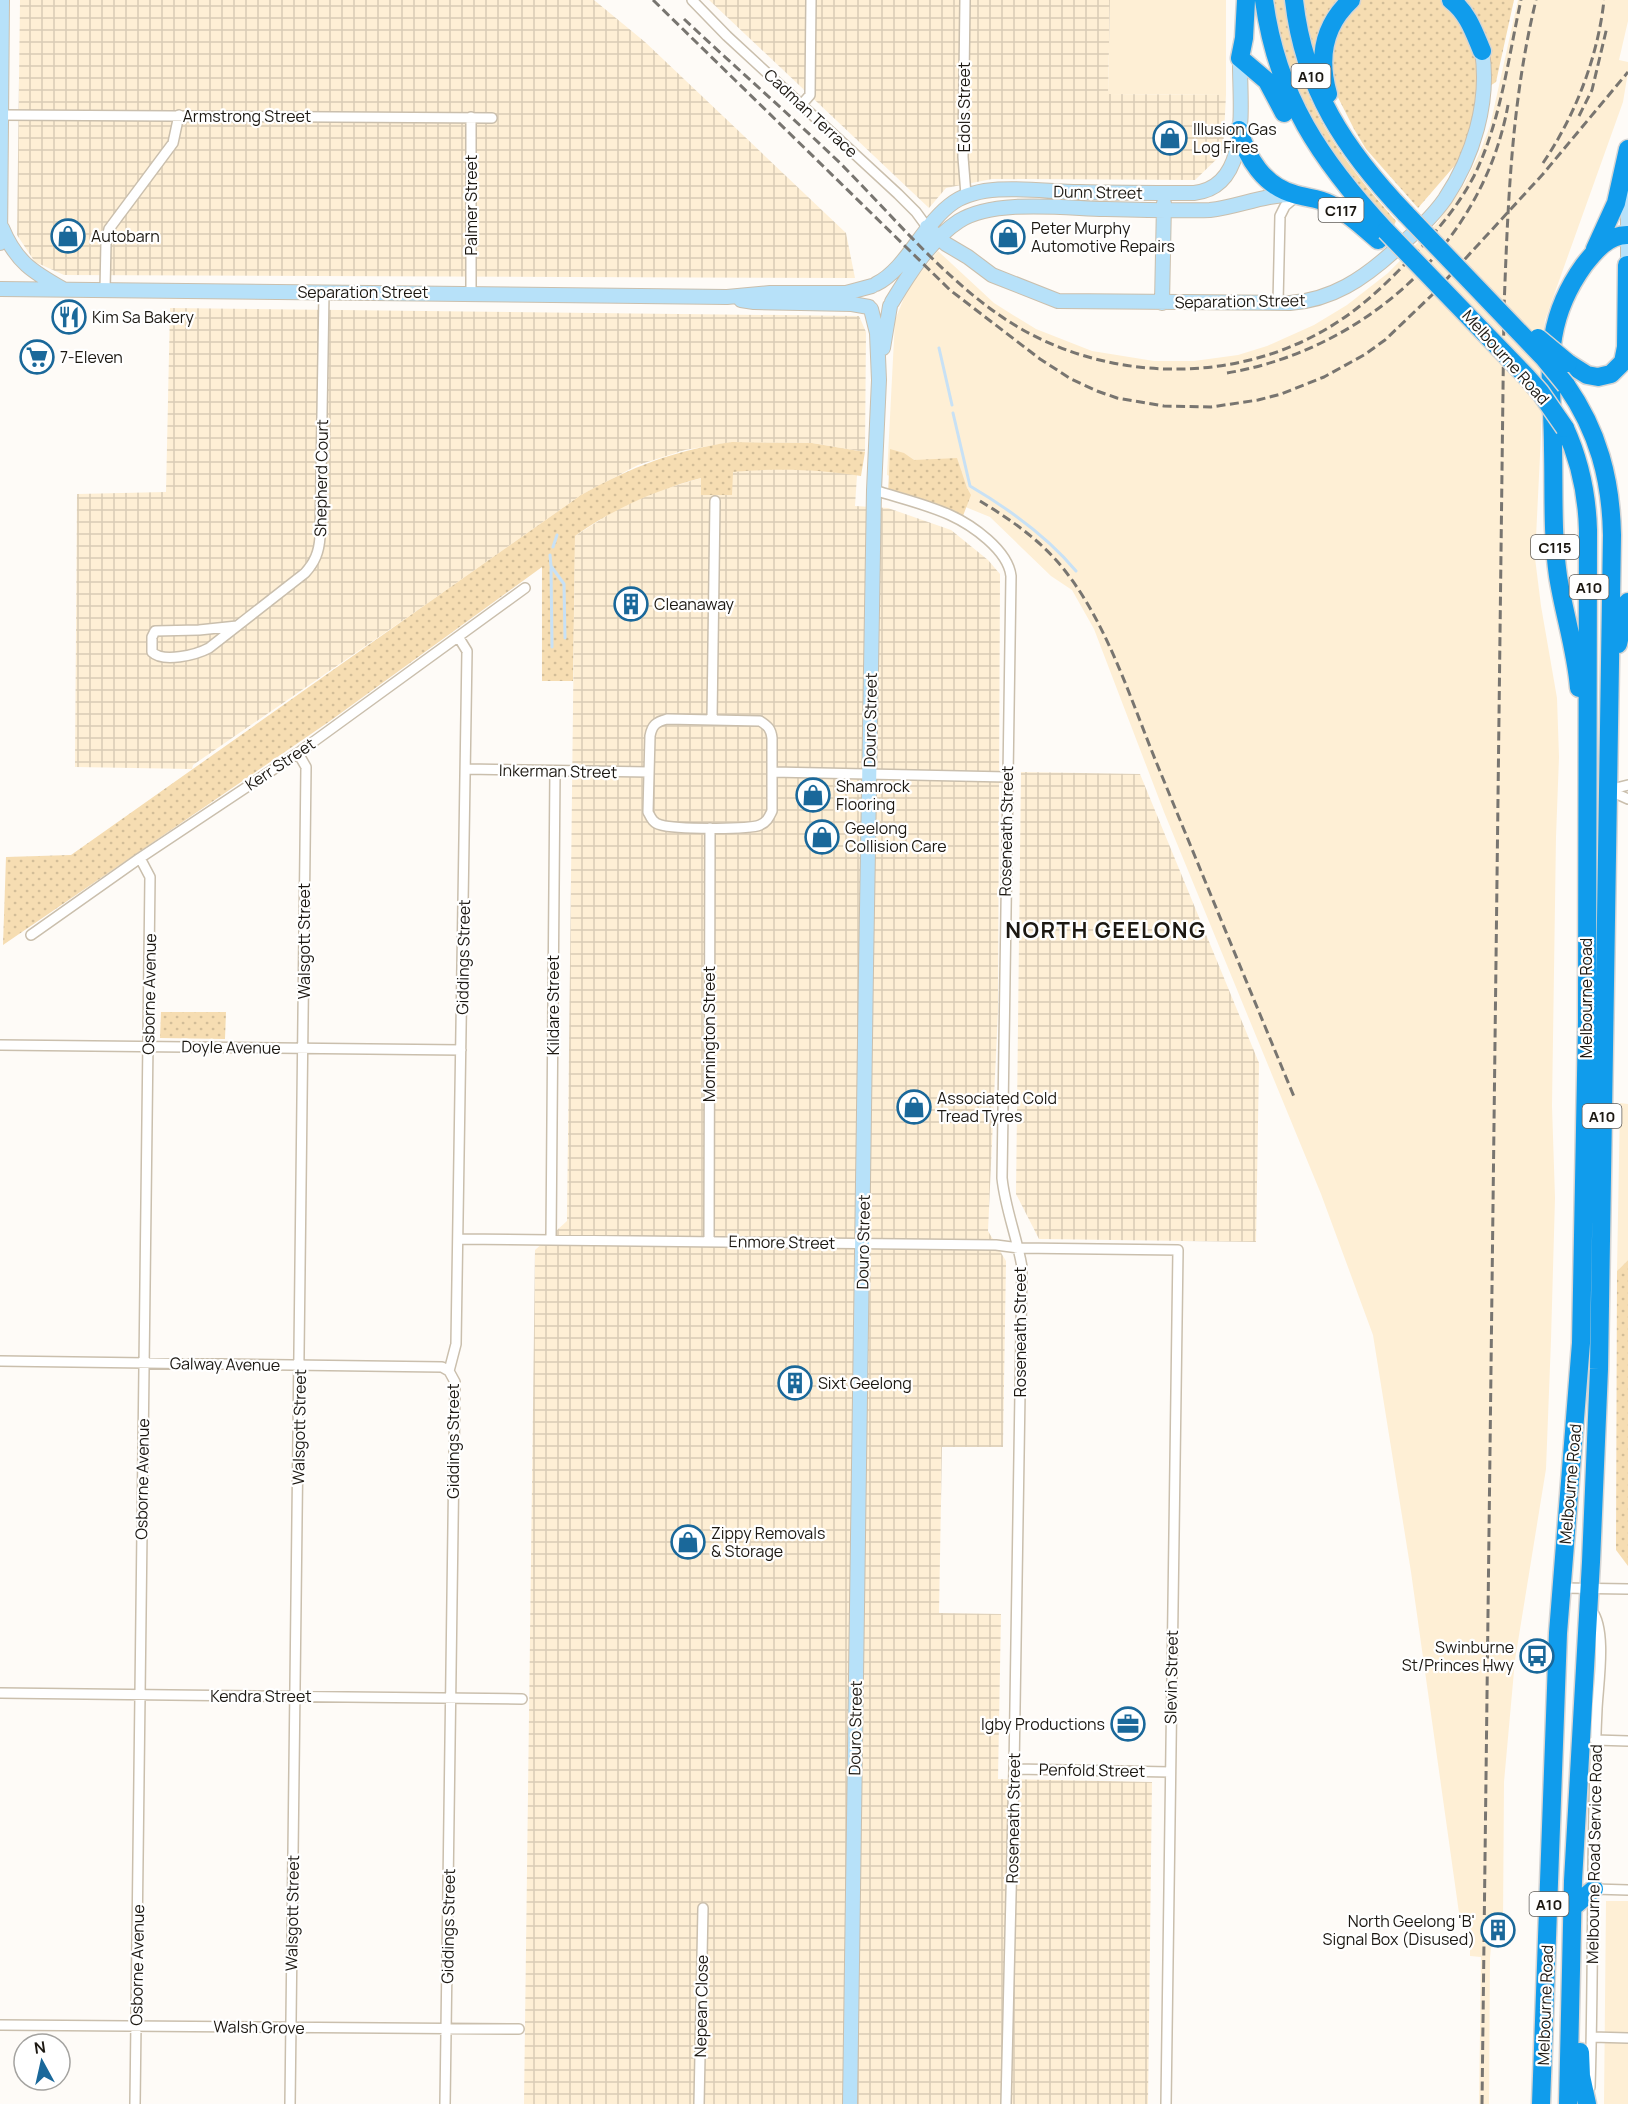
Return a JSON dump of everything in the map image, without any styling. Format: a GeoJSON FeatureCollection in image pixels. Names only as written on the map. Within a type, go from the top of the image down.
{"type":"FeatureCollection","features":[{"type":"Feature","properties":{"kind":"highway"},"geometry":{"type":"LineString","coordinates":[[1246,0],[1244,38],[1240,58],[1271,86],[1301,144],[1319,168],[1369,212]]}},
{"type":"Feature","properties":{"kind":"highway","name":"A10"},"geometry":{"type":"LineString","coordinates":[[1264,0],[1270,35],[1281,74],[1299,115],[1323,154],[1369,212],[1382,235]]}},
{"type":"Feature","properties":{"kind":"highway","name":"Melbourne Road"},"geometry":{"type":"LineString","coordinates":[[1294,0],[1299,35],[1312,79],[1347,145],[1367,172],[1544,358],[1566,386],[1592,429],[1606,469],[1609,490],[1612,535],[1599,1369],[1573,1881],[1568,2104]]}},
{"type":"Feature","properties":{"kind":"highway"},"geometry":{"type":"LineString","coordinates":[[1347,145],[1327,90],[1322,55],[1332,22],[1351,0]]}},
{"type":"Feature","properties":{"kind":"highway"},"geometry":{"type":"LineString","coordinates":[[1451,0],[1472,25],[1482,51]]}},
{"type":"Feature","properties":{"kind":"highway"},"geometry":{"type":"LineString","coordinates":[[1466,0],[1480,31],[1482,51]]}},
{"type":"Feature","properties":{"kind":"highway"},"geometry":{"type":"LineString","coordinates":[[1239,130],[1253,162],[1262,174],[1278,188],[1297,195]]}},
{"type":"Feature","properties":{"kind":"highway","name":"C115"},"geometry":{"type":"LineString","coordinates":[[1587,749],[1578,677],[1562,601],[1556,558],[1550,386],[1551,351],[1557,317],[1569,289],[1591,256],[1616,203],[1628,149]]}},
{"type":"Feature","properties":{"kind":"highway","name":"C117"},"geometry":{"type":"LineString","coordinates":[[1297,195],[1331,204],[1382,235],[1452,298]]}},
{"type":"Feature","properties":{"kind":"highway"},"geometry":{"type":"LineString","coordinates":[[1591,256],[1610,239],[1628,235]]}},
{"type":"Feature","properties":{"kind":"highway"},"geometry":{"type":"LineString","coordinates":[[1487,298],[1568,363],[1587,375],[1598,377],[1611,374],[1623,362],[1626,347],[1628,269]]}},
{"type":"Feature","properties":{"kind":"highway","name":"Melbourne Road"},"geometry":{"type":"LineString","coordinates":[[1452,298],[1540,392],[1565,428],[1579,464],[1587,503],[1589,589],[1587,1023],[1581,1343],[1562,1588],[1541,2104]]}},
{"type":"Feature","properties":{"kind":"highway"},"geometry":{"type":"LineString","coordinates":[[1610,678],[1628,602]]}},
{"type":"Feature","properties":{"kind":"highway"},"geometry":{"type":"LineString","coordinates":[[1587,789],[1608,790]]}},
{"type":"Feature","properties":{"kind":"highway"},"geometry":{"type":"LineString","coordinates":[[1546,1986],[1556,1954],[1560,1887],[1564,1881],[1573,1881]]}},
{"type":"Feature","properties":{"kind":"highway"},"geometry":{"type":"LineString","coordinates":[[1572,1908],[1594,1889]]}},
{"type":"Feature","properties":{"kind":"highway"},"geometry":{"type":"LineString","coordinates":[[1572,1931],[1581,2076],[1588,2104]]}},
{"type":"Feature","properties":{"kind":"main road"},"geometry":{"type":"LineString","coordinates":[[0,243],[3,115],[2,0]]}},
{"type":"Feature","properties":{"kind":"main road","name":"Separation Street"},"geometry":{"type":"LineString","coordinates":[[939,239],[992,275],[1058,301],[1278,303],[1314,300],[1327,296],[1358,281],[1401,245],[1440,206],[1463,165],[1476,129],[1484,93],[1482,51]]}},
{"type":"Feature","properties":{"kind":"main road"},"geometry":{"type":"LineString","coordinates":[[1239,130],[1240,58]]}},
{"type":"Feature","properties":{"kind":"main road","name":"Dunn Street"},"geometry":{"type":"LineString","coordinates":[[927,227],[945,208],[966,195],[984,191],[1202,192],[1220,183],[1234,162],[1239,130]]}},
{"type":"Feature","properties":{"kind":"main road"},"geometry":{"type":"LineString","coordinates":[[1162,303],[1164,192]]}},
{"type":"Feature","properties":{"kind":"main road"},"geometry":{"type":"LineString","coordinates":[[1628,193],[1628,269]]}},
{"type":"Feature","properties":{"kind":"main road","name":"Edols Street"},"geometry":{"type":"LineString","coordinates":[[966,195],[974,213]]}},
{"type":"Feature","properties":{"kind":"main road","name":"Dunn Street"},"geometry":{"type":"LineString","coordinates":[[939,239],[958,221],[974,213],[994,209],[1030,207],[1163,211],[1219,209],[1278,195],[1297,195]]}},
{"type":"Feature","properties":{"kind":"main road"},"geometry":{"type":"LineString","coordinates":[[0,224],[9,243],[23,262],[38,274],[66,290]]}},
{"type":"Feature","properties":{"kind":"main road"},"geometry":{"type":"LineString","coordinates":[[927,227],[939,239]]}},
{"type":"Feature","properties":{"kind":"main road","name":"Separation Street"},"geometry":{"type":"LineString","coordinates":[[0,289],[727,297],[753,293],[846,293],[874,285],[895,269],[927,227]]}},
{"type":"Feature","properties":{"kind":"main road","name":"C117"},"geometry":{"type":"LineString","coordinates":[[891,304],[910,273],[939,239]]}},
{"type":"Feature","properties":{"kind":"main road"},"geometry":{"type":"LineString","coordinates":[[884,284],[891,290],[891,304],[883,310],[870,308],[866,297],[874,285],[884,284]]}},
{"type":"Feature","properties":{"kind":"main road","name":"Separation Street"},"geometry":{"type":"LineString","coordinates":[[727,297],[754,303],[852,304],[870,308]]}},
{"type":"Feature","properties":{"kind":"main road","name":"Douro Street"},"geometry":{"type":"LineString","coordinates":[[879,380],[891,304]]}},
{"type":"Feature","properties":{"kind":"main road","name":"Douro Street"},"geometry":{"type":"LineString","coordinates":[[850,2104],[869,774],[874,490],[879,380],[877,333],[870,308]]}},
{"type":"Feature","properties":{"kind":"street","name":"Cadman Terrace"},"geometry":{"type":"LineString","coordinates":[[692,0],[727,36],[904,200],[927,227]]}},
{"type":"Feature","properties":{"kind":"street"},"geometry":{"type":"LineString","coordinates":[[802,104],[810,94],[811,0]]}},
{"type":"Feature","properties":{"kind":"street","name":"Edols Street"},"geometry":{"type":"LineString","coordinates":[[965,0],[963,157],[966,195]]}},
{"type":"Feature","properties":{"kind":"street"},"geometry":{"type":"LineString","coordinates":[[1237,0],[1240,58]]}},
{"type":"Feature","properties":{"kind":"street","name":"Armstrong Street"},"geometry":{"type":"LineString","coordinates":[[3,115],[492,118]]}},
{"type":"Feature","properties":{"kind":"street"},"geometry":{"type":"LineString","coordinates":[[105,290],[106,242],[109,229],[173,143],[179,115]]}},
{"type":"Feature","properties":{"kind":"street","name":"Palmer Street"},"geometry":{"type":"LineString","coordinates":[[471,117],[471,293]]}},
{"type":"Feature","properties":{"kind":"street"},"geometry":{"type":"LineString","coordinates":[[1278,303],[1279,223],[1283,209],[1297,195]]}},
{"type":"Feature","properties":{"kind":"street","name":"Shepherd Court"},"geometry":{"type":"LineString","coordinates":[[237,626],[156,631],[152,637],[153,653],[158,656],[182,657],[199,654],[209,648],[305,573],[311,566],[319,549],[324,292]]}},
{"type":"Feature","properties":{"kind":"street","name":"Roseneath Street"},"geometry":{"type":"LineString","coordinates":[[874,490],[956,518],[995,546],[1007,564],[1011,581],[1002,1178],[1022,1267],[1006,2104]]}},
{"type":"Feature","properties":{"kind":"street"},"geometry":{"type":"LineString","coordinates":[[711,719],[715,501]]}},
{"type":"Feature","properties":{"kind":"street","name":"Kerr Street"},"geometry":{"type":"LineString","coordinates":[[31,935],[140,858],[298,753],[525,588]]}},
{"type":"Feature","properties":{"kind":"street","name":"Giddings Street"},"geometry":{"type":"LineString","coordinates":[[445,2104],[455,1382],[449,1371],[456,1344],[466,769],[467,651],[459,638]]}},
{"type":"Feature","properties":{"kind":"street"},"geometry":{"type":"LineString","coordinates":[[667,719],[760,721],[771,730],[773,771],[772,811],[769,819],[753,827],[710,828],[660,825],[652,820],[648,812],[650,736],[652,727],[667,719]]}},
{"type":"Feature","properties":{"kind":"street","name":"Walsgott Street"},"geometry":{"type":"LineString","coordinates":[[290,2104],[306,767],[298,753]]}},
{"type":"Feature","properties":{"kind":"street","name":"Inkerman Street"},"geometry":{"type":"LineString","coordinates":[[466,769],[649,772]]}},
{"type":"Feature","properties":{"kind":"street","name":"Kildare Street"},"geometry":{"type":"LineString","coordinates":[[551,1239],[555,771]]}},
{"type":"Feature","properties":{"kind":"street"},"geometry":{"type":"LineString","coordinates":[[773,771],[1007,777]]}},
{"type":"Feature","properties":{"kind":"street"},"geometry":{"type":"LineString","coordinates":[[1608,790],[1628,785]]}},
{"type":"Feature","properties":{"kind":"street"},"geometry":{"type":"LineString","coordinates":[[1608,790],[1628,799]]}},
{"type":"Feature","properties":{"kind":"street","name":"Mornington Street"},"geometry":{"type":"LineString","coordinates":[[709,1240],[710,828]]}},
{"type":"Feature","properties":{"kind":"street","name":"Osborne Avenue"},"geometry":{"type":"LineString","coordinates":[[135,2104],[150,877],[140,858]]}},
{"type":"Feature","properties":{"kind":"street","name":"Doyle Avenue"},"geometry":{"type":"LineString","coordinates":[[0,1045],[461,1050]]}},
{"type":"Feature","properties":{"kind":"street","name":"Enmore Street"},"geometry":{"type":"LineString","coordinates":[[458,1239],[709,1240],[1178,1250]]}},
{"type":"Feature","properties":{"kind":"street","name":"Slevin Street"},"geometry":{"type":"LineString","coordinates":[[1166,2104],[1178,1250]]}},
{"type":"Feature","properties":{"kind":"street","name":"Galway Avenue"},"geometry":{"type":"LineString","coordinates":[[0,1361],[441,1367],[449,1371]]}},
{"type":"Feature","properties":{"kind":"street"},"geometry":{"type":"LineString","coordinates":[[1562,1588],[1628,1589]]}},
{"type":"Feature","properties":{"kind":"street","name":"Melbourne Road Service Road"},"geometry":{"type":"LineString","coordinates":[[1588,1607],[1596,1617],[1599,1630],[1595,1740],[1592,2037],[1588,2104]]}},
{"type":"Feature","properties":{"kind":"street","name":"Kendra Street"},"geometry":{"type":"LineString","coordinates":[[0,1693],[522,1699]]}},
{"type":"Feature","properties":{"kind":"street"},"geometry":{"type":"LineString","coordinates":[[1595,1740],[1628,1741]]}},
{"type":"Feature","properties":{"kind":"street","name":"Penfold Street"},"geometry":{"type":"LineString","coordinates":[[1014,1769],[1170,1772]]}},
{"type":"Feature","properties":{"kind":"street"},"geometry":{"type":"LineString","coordinates":[[1594,1889],[1628,1890]]}},
{"type":"Feature","properties":{"kind":"street","name":"Nepean Close"},"geometry":{"type":"LineString","coordinates":[[699,2104],[703,1908]]}},
{"type":"Feature","properties":{"kind":"street","name":"Walsh Grove"},"geometry":{"type":"LineString","coordinates":[[0,2025],[519,2029]]}},
{"type":"Feature","properties":{"kind":"street"},"geometry":{"type":"LineString","coordinates":[[1592,2037],[1628,2038]]}},
{"type":"Feature","properties":{"kind":"shaded area"},"geometry":{"type":"Polygon","coordinates":[[[20,0],[594,0],[645,42],[846,233],[855,278],[64,275],[35,262],[17,235],[20,0]]]}},
{"type":"Feature","properties":{"kind":"shaded area"},"geometry":{"type":"Polygon","coordinates":[[[709,0],[1110,0],[1108,94],[1226,95],[1223,153],[1195,180],[992,179],[946,188],[929,208],[709,0]]]}},
{"type":"Feature","properties":{"kind":"shaded area"},"geometry":{"type":"Polygon","coordinates":[[[1110,0],[1226,0],[1226,95],[1108,94],[1110,0]]]}},
{"type":"Feature","properties":{"kind":"shaded area"},"geometry":{"type":"Polygon","coordinates":[[[1272,0],[1284,0],[1300,71],[1325,128],[1358,176],[1396,221],[1394,225],[1360,191],[1317,133],[1284,59],[1272,0]]]}},
{"type":"Feature","properties":{"kind":"shaded area"},"geometry":{"type":"Polygon","coordinates":[[[1304,0],[1514,0],[1496,82],[1479,93],[1470,130],[1457,163],[1418,208],[1366,149],[1354,129],[1311,44],[1304,0]]]}},
{"type":"Feature","properties":{"kind":"shaded area"},"geometry":{"type":"Polygon","coordinates":[[[1518,0],[1628,0],[1628,21],[1619,60],[1628,62],[1628,72],[1623,102],[1545,320],[1542,351],[1541,435],[1535,558],[1557,698],[1559,757],[1552,1106],[1555,1198],[1551,1340],[1546,1469],[1515,1660],[1504,1782],[1503,1922],[1493,1923],[1490,1958],[1489,2104],[1479,2104],[1481,1957],[1470,1956],[1470,1921],[1460,1920],[1411,1572],[1373,1335],[1321,1194],[1164,812],[1094,629],[1072,590],[1051,576],[990,517],[887,475],[895,320],[908,288],[938,251],[994,303],[1036,329],[1092,351],[1154,361],[1194,361],[1238,355],[1267,346],[1314,325],[1347,305],[1388,273],[1438,222],[1465,183],[1490,126],[1518,0]]]}},
{"type":"Feature","properties":{"kind":"shaded area"},"geometry":{"type":"Polygon","coordinates":[[[170,308],[859,316],[866,332],[865,452],[812,443],[732,442],[685,450],[638,465],[581,495],[193,765],[192,769],[75,767],[77,494],[166,492],[170,308]]]}},
{"type":"Feature","properties":{"kind":"shaded area"},"geometry":{"type":"Polygon","coordinates":[[[732,442],[812,443],[865,452],[861,476],[797,470],[733,472],[732,495],[701,495],[701,478],[668,488],[604,517],[575,536],[573,681],[542,681],[542,567],[330,721],[3,945],[6,857],[71,855],[581,495],[654,461],[711,445],[732,442]]]}},
{"type":"Feature","properties":{"kind":"shaded area"},"geometry":{"type":"Polygon","coordinates":[[[890,449],[904,453],[914,460],[957,458],[971,495],[961,521],[888,495],[890,449]]]}},
{"type":"Feature","properties":{"kind":"shaded area"},"geometry":{"type":"Polygon","coordinates":[[[772,468],[815,469],[857,475],[855,506],[888,508],[951,530],[988,560],[1000,574],[998,1010],[988,1231],[1006,1261],[1003,1447],[942,1447],[939,1613],[1001,1614],[998,1779],[1152,1782],[1148,2104],[524,2104],[535,1250],[567,1221],[575,536],[619,508],[658,491],[701,478],[701,495],[732,495],[732,472],[772,468]]]}},
{"type":"Feature","properties":{"kind":"shaded area"},"geometry":{"type":"Polygon","coordinates":[[[1021,772],[1140,774],[1259,1063],[1256,1242],[1039,1239],[1016,1194],[1021,772]]]}},
{"type":"Feature","properties":{"kind":"shaded area"},"geometry":{"type":"Polygon","coordinates":[[[161,1012],[226,1012],[225,1039],[160,1038],[161,1012]]]}},
{"type":"Feature","properties":{"kind":"shaded area"},"geometry":{"type":"Polygon","coordinates":[[[1620,1103],[1628,1104],[1628,1260],[1617,1271],[1620,1103]]]}},
{"type":"Feature","properties":{"kind":"shaded area"},"geometry":{"type":"Polygon","coordinates":[[[1628,1260],[1628,1566],[1616,1550],[1617,1271],[1628,1260]]]}},
{"type":"Feature","properties":{"kind":"shaded area"},"geometry":{"type":"Polygon","coordinates":[[[1606,1901],[1628,1901],[1628,2104],[1604,2104],[1606,1901]]]}},
{"type":"Feature","properties":{"kind":"waterway"},"geometry":{"type":"LineString","coordinates":[[939,348],[952,405]]}},
{"type":"Feature","properties":{"kind":"waterway"},"geometry":{"type":"LineString","coordinates":[[953,413],[970,486],[1027,524],[1053,546],[1076,571]]}},
{"type":"Feature","properties":{"kind":"waterway"},"geometry":{"type":"LineString","coordinates":[[553,547],[557,535]]}},
{"type":"Feature","properties":{"kind":"waterway"},"geometry":{"type":"LineString","coordinates":[[550,555],[551,566],[564,584],[565,638]]}},
{"type":"Feature","properties":{"kind":"waterway"},"geometry":{"type":"LineString","coordinates":[[551,568],[552,647]]}},
{"type":"Feature","properties":{"kind":"railway"},"geometry":{"type":"LineString","coordinates":[[653,0],[950,290],[1040,359],[1071,379],[1117,398],[1164,406],[1211,407],[1281,394],[1324,377],[1364,355],[1385,340],[1432,295],[1543,174],[1628,72]]}},
{"type":"Feature","properties":{"kind":"railway"},"geometry":{"type":"LineString","coordinates":[[684,19],[840,163],[950,275],[998,314],[1023,330],[1059,347],[1097,359],[1136,367],[1176,369],[1216,367],[1255,359],[1292,346],[1328,328],[1369,299],[1425,244],[1459,200],[1474,176],[1483,155],[1503,90],[1521,0]]}},
{"type":"Feature","properties":{"kind":"railway"},"geometry":{"type":"LineString","coordinates":[[1482,2104],[1504,308],[1509,192],[1516,115],[1536,0]]}},
{"type":"Feature","properties":{"kind":"railway"},"geometry":{"type":"LineString","coordinates":[[1543,163],[1565,126],[1583,85],[1596,43],[1604,0]]}},
{"type":"Feature","properties":{"kind":"railway"},"geometry":{"type":"LineString","coordinates":[[1579,116],[1592,90],[1607,27]]}},
{"type":"Feature","properties":{"kind":"railway"},"geometry":{"type":"LineString","coordinates":[[1227,373],[1277,361],[1325,341],[1370,315],[1410,282],[1444,245],[1473,202],[1494,155],[1508,105]]}},
{"type":"Feature","properties":{"kind":"railway"},"geometry":{"type":"LineString","coordinates":[[980,501],[1017,525],[1060,564],[1096,619],[1119,667],[1295,1099]]}},
{"type":"Feature","properties":{"kind":"place","name":"Illusion Gas Log Fires"},"geometry":{"type":"Point","coordinates":[1170,138]}},
{"type":"Feature","properties":{"kind":"place","name":"Autobarn"},"geometry":{"type":"Point","coordinates":[68,236]}},
{"type":"Feature","properties":{"kind":"place","name":"Peter Murphy Automotive Repairs"},"geometry":{"type":"Point","coordinates":[1008,237]}},
{"type":"Feature","properties":{"kind":"place","name":"Kim Sa Bakery"},"geometry":{"type":"Point","coordinates":[69,317]}},
{"type":"Feature","properties":{"kind":"place","name":"7-Eleven"},"geometry":{"type":"Point","coordinates":[37,357]}},
{"type":"Feature","properties":{"kind":"place","name":"Cleanaway"},"geometry":{"type":"Point","coordinates":[631,604]}},
{"type":"Feature","properties":{"kind":"place","name":"Shamrock Flooring"},"geometry":{"type":"Point","coordinates":[813,795]}},
{"type":"Feature","properties":{"kind":"place","name":"Geelong Collision Care"},"geometry":{"type":"Point","coordinates":[822,837]}},
{"type":"Feature","properties":{"kind":"place","name":"Associated Cold Tread Tyres"},"geometry":{"type":"Point","coordinates":[914,1107]}},
{"type":"Feature","properties":{"kind":"place","name":"Sixt Geelong"},"geometry":{"type":"Point","coordinates":[795,1383]}},
{"type":"Feature","properties":{"kind":"place","name":"Zippy Removals & Storage"},"geometry":{"type":"Point","coordinates":[688,1542]}},
{"type":"Feature","properties":{"kind":"place","name":"Swinburne St/Princes Hwy"},"geometry":{"type":"Point","coordinates":[1537,1656]}},
{"type":"Feature","properties":{"kind":"place","name":"Igby Productions"},"geometry":{"type":"Point","coordinates":[1128,1724]}},
{"type":"Feature","properties":{"kind":"place","name":"North Geelong 'B' Signal Box (Disused)"},"geometry":{"type":"Point","coordinates":[1498,1930]}},
{"type":"Feature","properties":{"kind":"district","name":"NORTH GEELONG"},"geometry":{"type":"Point","coordinates":[1106,930]}}]}
